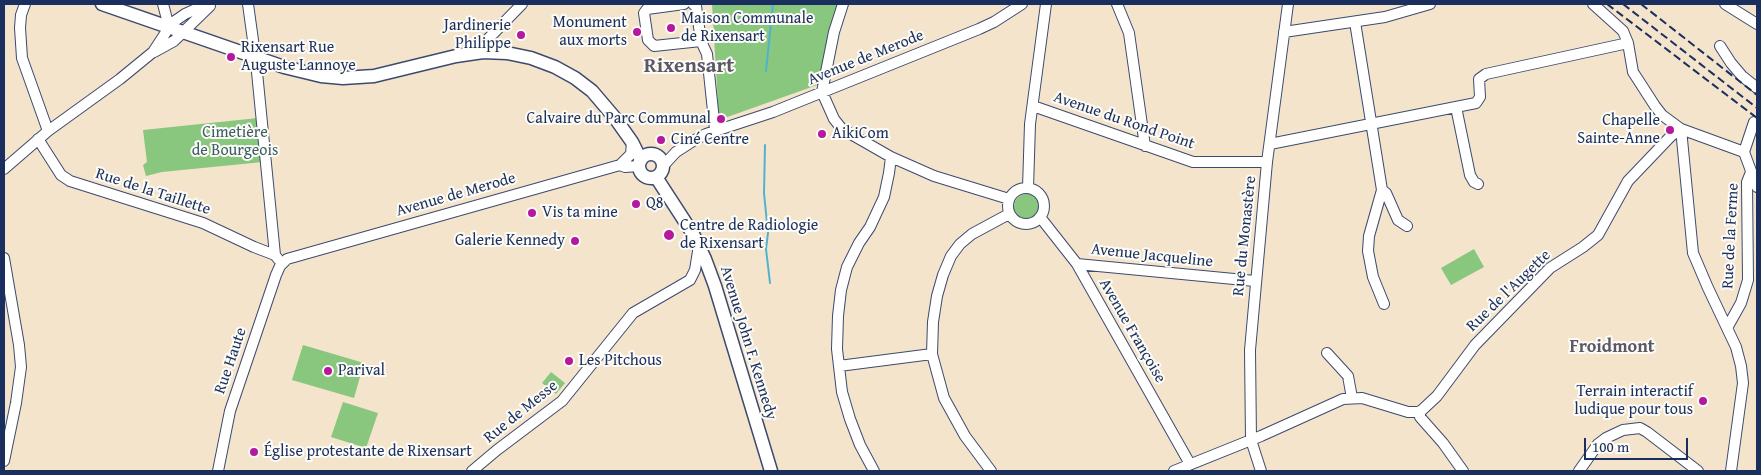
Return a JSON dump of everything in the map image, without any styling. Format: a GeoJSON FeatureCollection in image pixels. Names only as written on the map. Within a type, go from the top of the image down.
{"type":"FeatureCollection","features":[{"type":"Feature","properties":{"kind":"main road"},"geometry":{"type":"LineString","coordinates":[[102,4],[256,58],[306,74],[321,76],[351,78],[374,76],[456,56],[483,52],[507,53],[531,58],[555,67],[575,78],[592,91],[607,107],[632,142],[640,163],[641,172],[647,177],[660,171],[662,160],[654,154],[644,156],[640,163]]}},
{"type":"Feature","properties":{"kind":"main road","name":"Avenue John F. Kennedy"},"geometry":{"type":"LineString","coordinates":[[660,171],[699,245],[715,286],[771,471]]}},
{"type":"Feature","properties":{"kind":"street"},"geometry":{"type":"LineString","coordinates":[[25,4],[21,14],[20,28],[22,58],[48,131]]}},
{"type":"Feature","properties":{"kind":"street"},"geometry":{"type":"LineString","coordinates":[[164,4],[169,27]]}},
{"type":"Feature","properties":{"kind":"street"},"geometry":{"type":"LineString","coordinates":[[153,52],[164,38],[169,27],[184,14],[207,4]]}},
{"type":"Feature","properties":{"kind":"street"},"geometry":{"type":"LineString","coordinates":[[4,169],[48,131],[120,79],[153,52],[174,41],[213,4]]}},
{"type":"Feature","properties":{"kind":"street"},"geometry":{"type":"LineString","coordinates":[[248,4],[256,58],[276,255],[283,263]]}},
{"type":"Feature","properties":{"kind":"street"},"geometry":{"type":"LineString","coordinates":[[483,52],[486,41],[522,4]]}},
{"type":"Feature","properties":{"kind":"street"},"geometry":{"type":"LineString","coordinates":[[684,4],[647,9],[644,14],[648,40],[654,46],[701,41]]}},
{"type":"Feature","properties":{"kind":"street"},"geometry":{"type":"LineString","coordinates":[[693,4],[696,6],[701,41],[706,54],[716,130]]}},
{"type":"Feature","properties":{"kind":"street"},"geometry":{"type":"LineString","coordinates":[[844,4],[834,32],[822,92],[834,119],[842,129],[890,157],[934,176],[1009,199]]}},
{"type":"Feature","properties":{"kind":"street","name":"Avenue de Merode"},"geometry":{"type":"LineString","coordinates":[[660,171],[676,152],[716,130],[772,112],[980,28],[1022,4]]}},
{"type":"Feature","properties":{"kind":"street"},"geometry":{"type":"LineString","coordinates":[[1028,188],[1030,124],[1046,4]]}},
{"type":"Feature","properties":{"kind":"street"},"geometry":{"type":"LineString","coordinates":[[1117,4],[1129,33],[1145,146]]}},
{"type":"Feature","properties":{"kind":"street","name":"Rue du Monastère"},"geometry":{"type":"LineString","coordinates":[[1261,471],[1250,440],[1250,350],[1267,162],[1288,4]]}},
{"type":"Feature","properties":{"kind":"street"},"geometry":{"type":"LineString","coordinates":[[1284,32],[1384,17],[1430,4]]}},
{"type":"Feature","properties":{"kind":"street"},"geometry":{"type":"LineString","coordinates":[[1593,4],[1621,29],[1628,43],[1634,72],[1651,101],[1662,115],[1681,129],[1744,152]]}},
{"type":"Feature","properties":{"kind":"street"},"geometry":{"type":"LineString","coordinates":[[1725,4],[1757,24]]}},
{"type":"Feature","properties":{"kind":"street"},"geometry":{"type":"LineString","coordinates":[[1355,22],[1382,190],[1369,236],[1368,251],[1373,277],[1384,304]]}},
{"type":"Feature","properties":{"kind":"street"},"geometry":{"type":"LineString","coordinates":[[1270,144],[1478,101],[1479,79],[1486,74],[1628,43]]}},
{"type":"Feature","properties":{"kind":"street"},"geometry":{"type":"LineString","coordinates":[[1720,46],[1731,64],[1757,88]]}},
{"type":"Feature","properties":{"kind":"street","name":"Avenue du Rond Point"},"geometry":{"type":"LineString","coordinates":[[1033,106],[1193,162],[1267,162]]}},
{"type":"Feature","properties":{"kind":"street"},"geometry":{"type":"LineString","coordinates":[[1456,107],[1470,175],[1472,180],[1478,184]]}},
{"type":"Feature","properties":{"kind":"street"},"geometry":{"type":"LineString","coordinates":[[1754,122],[1744,152],[1757,187]]}},
{"type":"Feature","properties":{"kind":"street"},"geometry":{"type":"LineString","coordinates":[[1681,129],[1693,253],[1740,359],[1743,383],[1730,471]]}},
{"type":"Feature","properties":{"kind":"street","name":"Rue de l'Augette"},"geometry":{"type":"LineString","coordinates":[[1420,411],[1437,396],[1475,345],[1550,268],[1598,235],[1628,181],[1671,136],[1681,129]]}},
{"type":"Feature","properties":{"kind":"street","name":"Rue de la Taillette"},"geometry":{"type":"LineString","coordinates":[[38,139],[56,168],[64,178],[70,181],[198,221],[276,255]]}},
{"type":"Feature","properties":{"kind":"street"},"geometry":{"type":"LineString","coordinates":[[620,165],[631,154],[632,142]]}},
{"type":"Feature","properties":{"kind":"street"},"geometry":{"type":"LineString","coordinates":[[874,471],[860,445],[850,419],[842,392],[837,349],[841,290],[852,256],[870,227],[884,197],[890,157]]}},
{"type":"Feature","properties":{"kind":"street","name":"Avenue de Merode"},"geometry":{"type":"LineString","coordinates":[[283,263],[296,256],[620,165],[625,167],[640,163]]}},
{"type":"Feature","properties":{"kind":"street","name":"Rue de la Ferme"},"geometry":{"type":"LineString","coordinates":[[1727,328],[1741,303],[1748,280],[1747,182],[1751,172]]}},
{"type":"Feature","properties":{"kind":"street"},"geometry":{"type":"LineString","coordinates":[[1028,188],[1033,189],[1040,196],[1043,209],[1040,217],[1024,224],[1011,218],[1009,214],[1009,199],[1016,192],[1028,188]]}},
{"type":"Feature","properties":{"kind":"street"},"geometry":{"type":"LineString","coordinates":[[1382,190],[1386,193],[1398,220],[1407,226]]}},
{"type":"Feature","properties":{"kind":"street"},"geometry":{"type":"LineString","coordinates":[[991,471],[970,445],[944,398],[932,354],[933,322],[942,275],[951,256],[960,244],[972,234],[1009,214]]}},
{"type":"Feature","properties":{"kind":"street","name":"Avenue Françoise"},"geometry":{"type":"LineString","coordinates":[[1040,217],[1077,264],[1190,464]]}},
{"type":"Feature","properties":{"kind":"street","name":"Rue de Messe"},"geometry":{"type":"LineString","coordinates":[[472,471],[562,400],[633,313],[690,280],[695,270],[699,245]]}},
{"type":"Feature","properties":{"kind":"street"},"geometry":{"type":"LineString","coordinates":[[4,258],[21,367],[4,461]]}},
{"type":"Feature","properties":{"kind":"street","name":"Rue Haute"},"geometry":{"type":"LineString","coordinates":[[218,471],[230,411],[276,275],[283,263]]}},
{"type":"Feature","properties":{"kind":"street","name":"Avenue Jacqueline"},"geometry":{"type":"LineString","coordinates":[[1077,264],[1255,281]]}},
{"type":"Feature","properties":{"kind":"street"},"geometry":{"type":"LineString","coordinates":[[1327,353],[1348,376],[1352,398]]}},
{"type":"Feature","properties":{"kind":"street"},"geometry":{"type":"LineString","coordinates":[[839,366],[932,354]]}},
{"type":"Feature","properties":{"kind":"street"},"geometry":{"type":"LineString","coordinates":[[1174,471],[1338,401],[1352,398],[1372,400],[1408,412],[1420,411],[1421,418],[1443,443],[1463,471]]}},
{"type":"Feature","properties":{"kind":"street"},"geometry":{"type":"LineString","coordinates":[[1579,471],[1602,441],[1618,431],[1635,428],[1648,432],[1698,471]]}},
{"type":"Feature","properties":{"kind":"green space"},"geometry":{"type":"Polygon","coordinates":[[[712,4],[839,4],[828,35],[820,84],[719,120],[712,4]]]}},
{"type":"Feature","properties":{"kind":"green space","name":"Cimetière de Bourgeois"},"geometry":{"type":"Polygon","coordinates":[[[258,118],[263,162],[162,172],[146,176],[143,165],[147,162],[143,130],[258,118]]]}},
{"type":"Feature","properties":{"kind":"green space"},"geometry":{"type":"Polygon","coordinates":[[[1027,194],[1036,198],[1040,207],[1036,216],[1027,220],[1018,216],[1014,207],[1018,198],[1027,194]]]}},
{"type":"Feature","properties":{"kind":"green space"},"geometry":{"type":"Polygon","coordinates":[[[1474,249],[1484,267],[1451,285],[1441,268],[1474,249]]]}},
{"type":"Feature","properties":{"kind":"green space","name":"Parival"},"geometry":{"type":"Polygon","coordinates":[[[303,345],[364,363],[354,398],[292,380],[303,345]]]}},
{"type":"Feature","properties":{"kind":"green space"},"geometry":{"type":"Polygon","coordinates":[[[551,372],[565,383],[556,394],[542,383],[551,372]]]}},
{"type":"Feature","properties":{"kind":"green space","name":"Parival"},"geometry":{"type":"Polygon","coordinates":[[[343,402],[378,413],[366,448],[331,437],[343,402]]]}},
{"type":"Feature","properties":{"kind":"waterway"},"geometry":{"type":"LineString","coordinates":[[766,71],[773,4]]}},
{"type":"Feature","properties":{"kind":"waterway"},"geometry":{"type":"LineString","coordinates":[[765,145],[764,193],[768,233],[766,249],[770,283]]}},
{"type":"Feature","properties":{"kind":"railway"},"geometry":{"type":"LineString","coordinates":[[1607,4],[1757,118]]}},
{"type":"Feature","properties":{"kind":"railway"},"geometry":{"type":"LineString","coordinates":[[1623,4],[1757,108]]}},
{"type":"Feature","properties":{"kind":"railway"},"geometry":{"type":"LineString","coordinates":[[1641,4],[1757,95]]}},
{"type":"Feature","properties":{"kind":"place","name":"Maison Communale de Rixensart"},"geometry":{"type":"Point","coordinates":[671,28]}},
{"type":"Feature","properties":{"kind":"place","name":"Monument aux morts"},"geometry":{"type":"Point","coordinates":[637,32]}},
{"type":"Feature","properties":{"kind":"place","name":"Jardinerie Philippe"},"geometry":{"type":"Point","coordinates":[521,35]}},
{"type":"Feature","properties":{"kind":"place","name":"Rixensart Rue Auguste Lannoye"},"geometry":{"type":"Point","coordinates":[231,57]}},
{"type":"Feature","properties":{"kind":"place","name":"Calvaire du Parc Communal"},"geometry":{"type":"Point","coordinates":[721,119]}},
{"type":"Feature","properties":{"kind":"place","name":"Chapelle Sainte-Anne"},"geometry":{"type":"Point","coordinates":[1670,130]}},
{"type":"Feature","properties":{"kind":"place","name":"AikiCom"},"geometry":{"type":"Point","coordinates":[822,134]}},
{"type":"Feature","properties":{"kind":"place","name":"Ciné Centre"},"geometry":{"type":"Point","coordinates":[661,140]}},
{"type":"Feature","properties":{"kind":"place","name":"Q8"},"geometry":{"type":"Point","coordinates":[636,204]}},
{"type":"Feature","properties":{"kind":"place","name":"Vis ta mine"},"geometry":{"type":"Point","coordinates":[532,213]}},
{"type":"Feature","properties":{"kind":"place","name":"Centre de Radiologie de Rixensart"},"geometry":{"type":"Point","coordinates":[669,235]}},
{"type":"Feature","properties":{"kind":"place","name":"Galerie Kennedy"},"geometry":{"type":"Point","coordinates":[575,241]}},
{"type":"Feature","properties":{"kind":"place","name":"Les Pitchous"},"geometry":{"type":"Point","coordinates":[569,361]}},
{"type":"Feature","properties":{"kind":"place","name":"Parival"},"geometry":{"type":"Point","coordinates":[328,371]}},
{"type":"Feature","properties":{"kind":"place","name":"Terrain interactif ludique pour tous"},"geometry":{"type":"Point","coordinates":[1703,401]}},
{"type":"Feature","properties":{"kind":"place","name":"Église protestante de Rixensart"},"geometry":{"type":"Point","coordinates":[254,452]}},
{"type":"Feature","properties":{"kind":"district","name":"Rixensart"},"geometry":{"type":"Point","coordinates":[689,67]}},
{"type":"Feature","properties":{"kind":"district","name":"Froidmont"},"geometry":{"type":"Point","coordinates":[1612,347]}}]}
